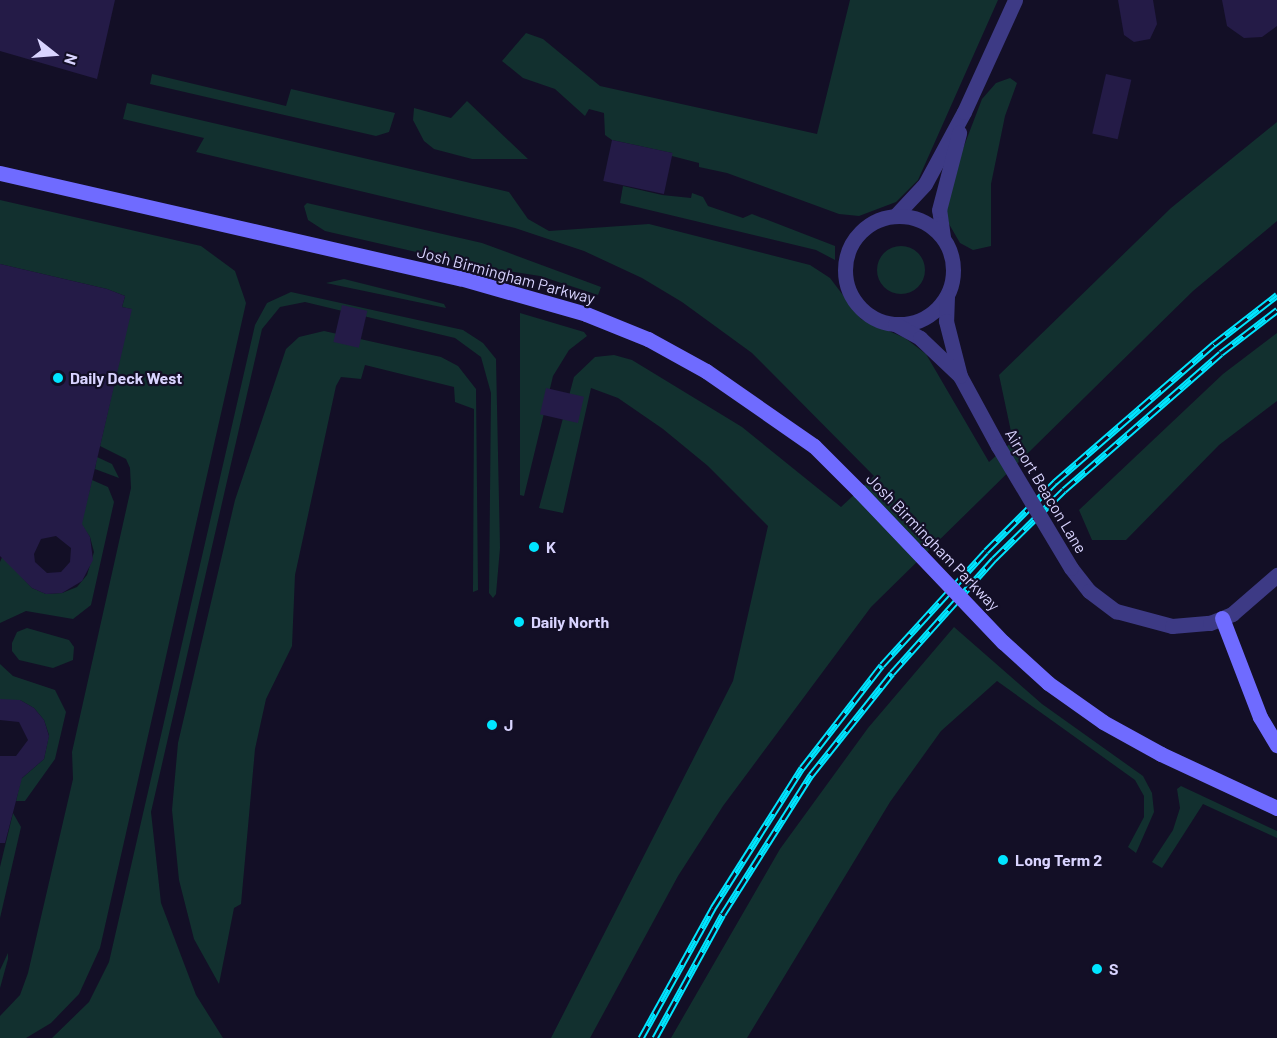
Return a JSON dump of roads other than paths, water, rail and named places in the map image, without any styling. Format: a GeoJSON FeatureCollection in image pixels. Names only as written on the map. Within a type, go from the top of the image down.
{"type":"FeatureCollection","features":[{"type":"Feature","properties":{"kind":"main road","name":"Josh Birmingham Parkway"},"geometry":{"type":"LineString","coordinates":[[0,173],[460,278],[586,314],[648,339],[706,371],[814,446],[1003,642],[1048,683],[1103,722],[1161,754],[1277,808]]}},
{"type":"Feature","properties":{"kind":"main road"},"geometry":{"type":"LineString","coordinates":[[1222,618],[1260,717],[1277,745]]}},
{"type":"Feature","properties":{"kind":"street"},"geometry":{"type":"LineString","coordinates":[[896,215],[925,184],[964,112],[1015,0]]}},
{"type":"Feature","properties":{"kind":"street"},"geometry":{"type":"LineString","coordinates":[[943,237],[923,220],[896,215],[877,220],[860,232],[849,250],[845,271],[847,285],[858,306],[879,320],[894,324],[925,318],[947,296],[954,266],[943,237],[939,210],[964,112]]}},
{"type":"Feature","properties":{"kind":"street","name":"Airport Beacon Lane"},"geometry":{"type":"LineString","coordinates":[[947,296],[946,321],[960,376],[998,446],[1071,568],[1105,604],[1128,618],[1172,626],[1222,618],[1253,599],[1277,575]]}},
{"type":"Feature","properties":{"kind":"street","name":"Airport Beacon Lane"},"geometry":{"type":"LineString","coordinates":[[894,324],[920,338],[960,376]]}},
{"type":"Feature","properties":{"kind":"railway"},"geometry":{"type":"LineString","coordinates":[[641,1038],[713,908],[802,768],[882,665],[986,551],[1055,482],[1214,344],[1277,295]]}},
{"type":"Feature","properties":{"kind":"railway"},"geometry":{"type":"LineString","coordinates":[[655,1038],[723,914],[811,775],[892,673],[994,559],[1064,490],[1221,353],[1277,310]]}},
{"type":"Feature","properties":{"kind":"place","name":"Daily Deck West"},"geometry":{"type":"Point","coordinates":[58,378]}},
{"type":"Feature","properties":{"kind":"place","name":"K"},"geometry":{"type":"Point","coordinates":[534,547]}},
{"type":"Feature","properties":{"kind":"place","name":"Daily North"},"geometry":{"type":"Point","coordinates":[519,622]}},
{"type":"Feature","properties":{"kind":"place","name":"J"},"geometry":{"type":"Point","coordinates":[492,725]}},
{"type":"Feature","properties":{"kind":"place","name":"Long Term 2"},"geometry":{"type":"Point","coordinates":[1003,860]}},
{"type":"Feature","properties":{"kind":"place","name":"S"},"geometry":{"type":"Point","coordinates":[1097,969]}}]}
